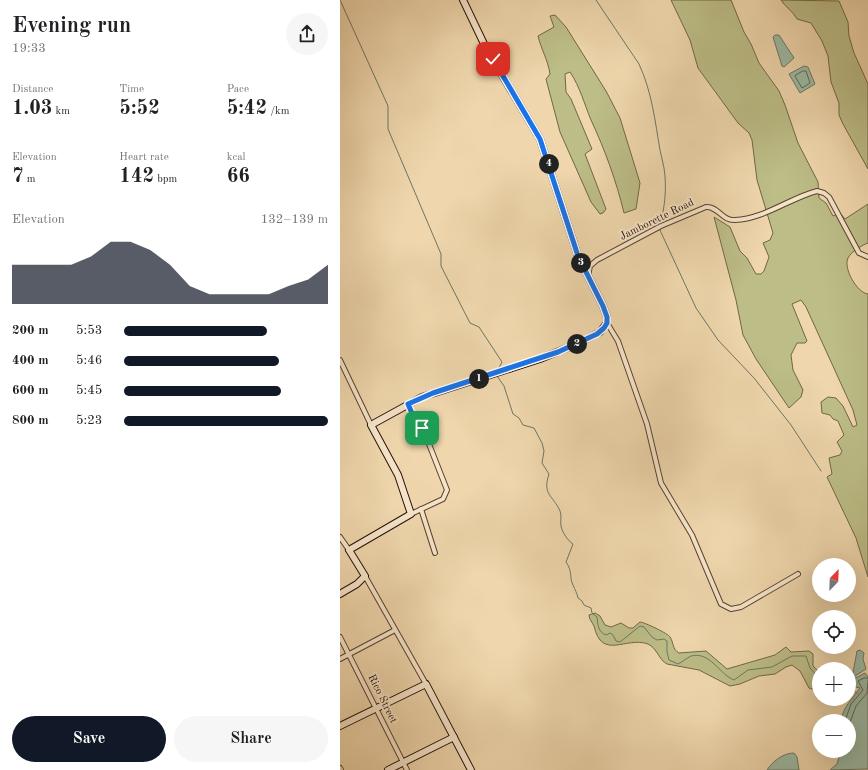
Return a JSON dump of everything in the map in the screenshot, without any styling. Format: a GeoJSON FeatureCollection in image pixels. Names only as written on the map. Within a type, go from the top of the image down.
{"type":"FeatureCollection","features":[{"type":"Feature","properties":{"kind":"street"},"geometry":{"type":"LineString","coordinates":[[462,0],[485,46],[540,139],[560,204],[581,263],[606,312],[607,323],[618,341],[647,424],[661,483],[692,535],[721,604],[731,609],[741,608],[798,574]]}},
{"type":"Feature","properties":{"kind":"street","name":"Jamborette Road"},"geometry":{"type":"LineString","coordinates":[[593,263],[659,228],[706,207],[712,208],[727,220],[744,219],[783,206],[813,192],[821,191],[829,197],[859,252],[868,257]]}},
{"type":"Feature","properties":{"kind":"street"},"geometry":{"type":"LineString","coordinates":[[581,263],[587,265],[593,263]]}},
{"type":"Feature","properties":{"kind":"street"},"geometry":{"type":"LineString","coordinates":[[588,277],[593,263]]}},
{"type":"Feature","properties":{"kind":"street"},"geometry":{"type":"LineString","coordinates":[[371,425],[408,404],[433,393],[540,359],[579,343],[600,332],[607,323]]}},
{"type":"Feature","properties":{"kind":"street"},"geometry":{"type":"LineString","coordinates":[[340,360],[371,425],[398,475],[411,514]]}},
{"type":"Feature","properties":{"kind":"street"},"geometry":{"type":"LineString","coordinates":[[350,550],[420,509],[443,499],[446,494],[447,488],[426,435],[408,404]]}},
{"type":"Feature","properties":{"kind":"street"},"geometry":{"type":"LineString","coordinates":[[420,509],[435,553]]}},
{"type":"Feature","properties":{"kind":"street"},"geometry":{"type":"LineString","coordinates":[[340,537],[350,550],[396,630],[426,684],[470,770]]}},
{"type":"Feature","properties":{"kind":"street"},"geometry":{"type":"LineString","coordinates":[[340,594],[358,584],[365,576]]}},
{"type":"Feature","properties":{"kind":"street"},"geometry":{"type":"LineString","coordinates":[[340,659],[396,630]]}},
{"type":"Feature","properties":{"kind":"street","name":"Rico Street"},"geometry":{"type":"LineString","coordinates":[[340,637],[407,770]]}},
{"type":"Feature","properties":{"kind":"street"},"geometry":{"type":"LineString","coordinates":[[340,726],[426,684]]}},
{"type":"Feature","properties":{"kind":"street"},"geometry":{"type":"LineString","coordinates":[[388,770],[454,737]]}},
{"type":"Feature","properties":{"kind":"green space"},"geometry":{"type":"Polygon","coordinates":[[[671,0],[731,0],[759,63],[779,91],[798,143],[818,182],[819,198],[826,203],[833,216],[840,213],[845,219],[868,204],[868,243],[852,253],[848,258],[847,268],[856,285],[864,293],[868,294],[868,577],[856,538],[827,477],[832,474],[829,458],[840,455],[842,451],[837,442],[844,435],[838,421],[833,419],[830,415],[822,413],[821,402],[828,397],[836,398],[843,406],[853,427],[857,425],[853,410],[806,307],[801,300],[792,304],[807,341],[805,343],[797,343],[791,355],[793,370],[803,390],[801,397],[789,408],[756,359],[743,335],[736,300],[714,217],[730,227],[740,251],[747,258],[756,274],[761,274],[764,271],[769,257],[763,243],[770,240],[773,233],[757,180],[752,140],[749,133],[738,123],[698,68],[690,40],[671,0]]]}},
{"type":"Feature","properties":{"kind":"green space"},"geometry":{"type":"Polygon","coordinates":[[[781,0],[839,1],[848,22],[849,36],[854,53],[868,84],[868,169],[839,115],[839,103],[831,82],[828,56],[822,41],[811,23],[797,19],[781,0]]]}},
{"type":"Feature","properties":{"kind":"green space"},"geometry":{"type":"Polygon","coordinates":[[[555,15],[566,27],[606,91],[620,118],[640,183],[636,209],[624,213],[614,177],[579,89],[570,72],[565,74],[566,92],[571,99],[592,149],[585,154],[606,209],[603,213],[600,214],[591,202],[560,132],[546,79],[550,74],[549,69],[538,36],[554,27],[550,16],[555,15]]]}},
{"type":"Feature","properties":{"kind":"green space"},"geometry":{"type":"Polygon","coordinates":[[[595,613],[600,616],[605,625],[611,627],[621,623],[629,628],[633,628],[640,622],[646,624],[669,635],[675,650],[679,653],[706,651],[727,669],[775,655],[786,647],[791,652],[809,651],[813,654],[812,689],[809,688],[800,671],[792,665],[775,674],[759,676],[740,684],[730,686],[699,670],[667,664],[662,660],[654,648],[648,644],[640,642],[609,645],[603,642],[598,636],[589,615],[595,613]]]}},
{"type":"Feature","properties":{"kind":"water"},"geometry":{"type":"Polygon","coordinates":[[[775,35],[779,35],[794,58],[784,67],[782,66],[773,37],[775,35]]]}},
{"type":"Feature","properties":{"kind":"water"},"geometry":{"type":"Polygon","coordinates":[[[804,66],[808,67],[815,84],[800,93],[789,74],[804,66]]]}},
{"type":"Feature","properties":{"kind":"water"},"geometry":{"type":"Polygon","coordinates":[[[860,650],[864,653],[863,659],[866,669],[856,675],[855,662],[857,651],[860,650]]]}},
{"type":"Feature","properties":{"kind":"water"},"geometry":{"type":"Polygon","coordinates":[[[865,673],[868,677],[868,769],[830,770],[837,764],[839,758],[856,758],[856,714],[843,714],[847,706],[856,706],[856,693],[860,688],[856,687],[856,678],[865,673]]]}},
{"type":"Feature","properties":{"kind":"water"},"geometry":{"type":"Polygon","coordinates":[[[794,753],[797,757],[799,770],[767,770],[778,758],[794,753]]]}},
{"type":"Feature","properties":{"kind":"waterway"},"geometry":{"type":"LineString","coordinates":[[340,0],[388,106],[388,129],[441,254],[441,266],[470,323],[479,327],[502,362],[498,370]]}},
{"type":"Feature","properties":{"kind":"waterway"},"geometry":{"type":"LineString","coordinates":[[596,0],[639,64],[647,85],[665,175],[665,197],[660,225]]}},
{"type":"Feature","properties":{"kind":"waterway"},"geometry":{"type":"LineString","coordinates":[[659,228],[696,308],[718,340],[754,378],[791,425],[821,471]]}},
{"type":"Feature","properties":{"kind":"waterway"},"geometry":{"type":"LineString","coordinates":[[497,376],[504,386],[513,414],[519,418],[523,425],[534,428],[542,443],[544,451],[542,463],[549,474],[547,481],[548,491],[560,511],[563,531],[567,539],[573,544],[566,562],[572,582],[578,598],[584,605],[591,608],[592,613],[597,617],[599,628],[603,634],[606,635],[610,633],[616,641],[620,642],[640,626],[644,627],[652,637],[657,640],[664,639],[667,641],[669,660],[678,664],[691,656],[698,655],[709,660],[734,680],[748,670],[772,667],[792,656],[806,656],[812,670]]}},
{"type":"Feature","properties":{"kind":"route"},"geometry":{"type":"LineString","coordinates":[[422,428],[408,404],[433,393],[498,373],[558,352],[597,334],[602,331],[607,323],[606,312],[578,256],[552,179],[543,145],[493,59]]}}]}
